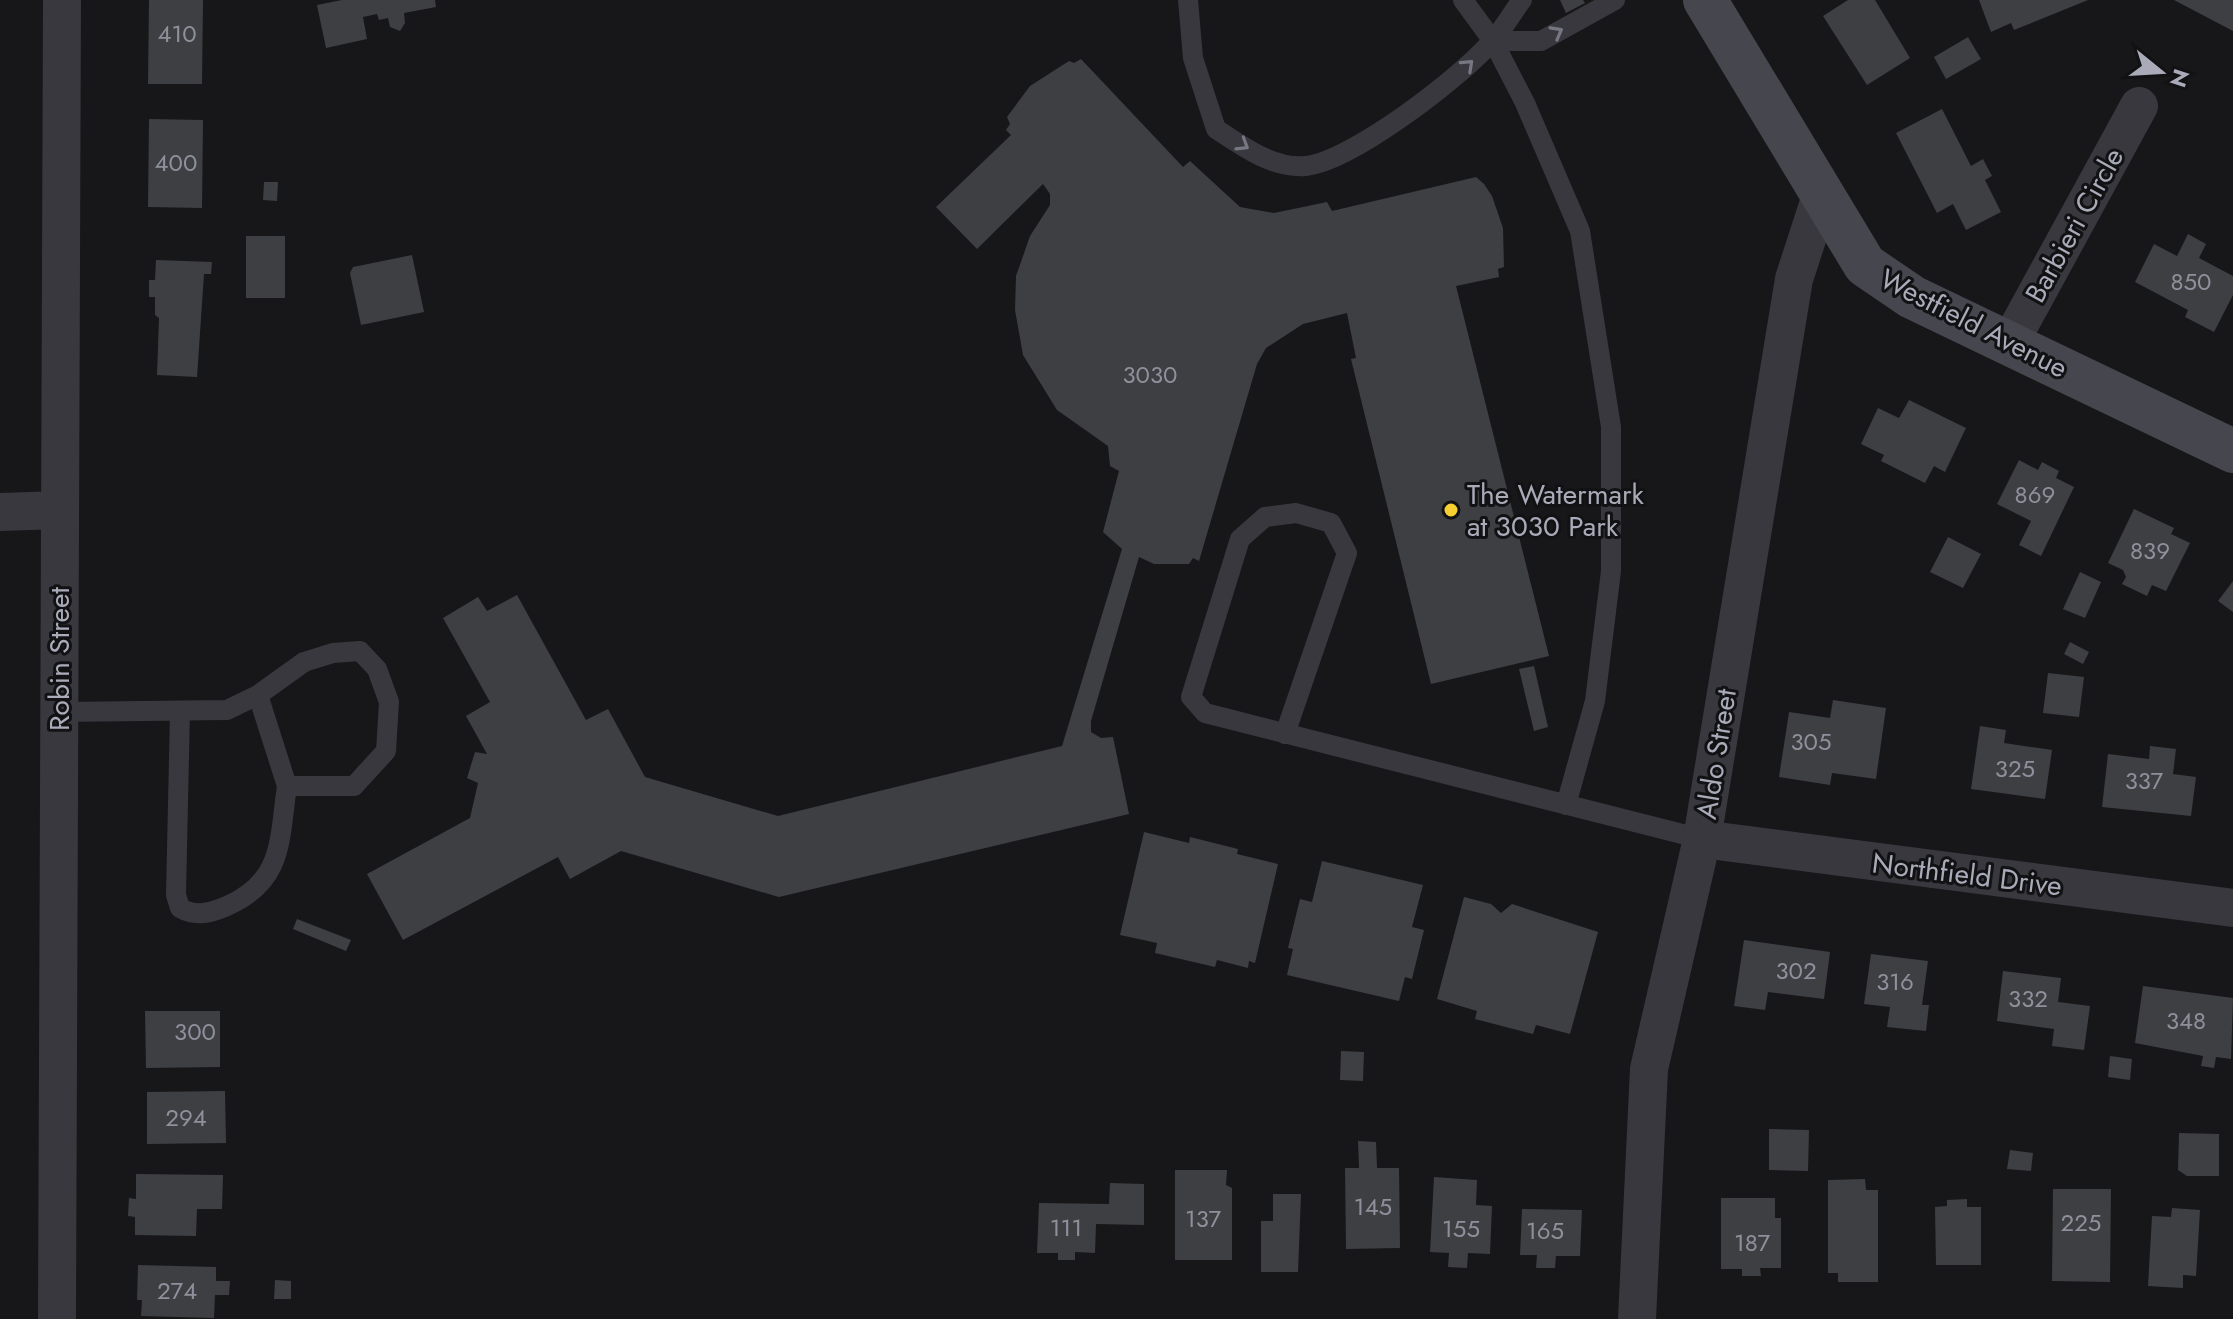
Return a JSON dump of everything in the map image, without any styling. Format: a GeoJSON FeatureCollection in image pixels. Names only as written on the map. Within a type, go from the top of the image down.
{"type":"FeatureCollection","features":[{"type":"Feature","properties":{"kind":"street","name":"Robin Street"},"geometry":{"type":"LineString","coordinates":[[57,1319],[62,0]]}},
{"type":"Feature","properties":{"kind":"street","name":"Westfield Avenue"},"geometry":{"type":"LineString","coordinates":[[1705,0],[1865,265],[1912,297],[2233,451]]}},
{"type":"Feature","properties":{"kind":"street","name":"Barbieri Circle"},"geometry":{"type":"LineString","coordinates":[[2009,344],[2139,106]]}},
{"type":"Feature","properties":{"kind":"street","name":"Aldo Street"},"geometry":{"type":"LineString","coordinates":[[1637,1319],[1649,1069],[1702,839],[1794,279],[1822,193]]}},
{"type":"Feature","properties":{"kind":"street"},"geometry":{"type":"LineString","coordinates":[[0,512],[60,510]]}},
{"type":"Feature","properties":{"kind":"street","name":"Northfield Drive"},"geometry":{"type":"LineString","coordinates":[[1702,839],[2233,908]]}},
{"type":"Feature","properties":{"kind":"lane"},"geometry":{"type":"LineString","coordinates":[[1188,0],[1193,58],[1216,129],[1268,161],[1306,166],[1361,143],[1452,80],[1493,41],[1522,0]]}},
{"type":"Feature","properties":{"kind":"lane"},"geometry":{"type":"LineString","coordinates":[[1463,0],[1493,41],[1525,103],[1580,231],[1611,427],[1611,571],[1595,701],[1566,805]]}},
{"type":"Feature","properties":{"kind":"lane"},"geometry":{"type":"LineString","coordinates":[[1493,41],[1541,41],[1615,0]]}},
{"type":"Feature","properties":{"kind":"lane"},"geometry":{"type":"LineString","coordinates":[[1285,734],[1347,553],[1331,523],[1296,513],[1265,517],[1240,539],[1191,697],[1205,713],[1285,734],[1702,839]]}},
{"type":"Feature","properties":{"kind":"lane"},"geometry":{"type":"LineString","coordinates":[[59,712],[227,710],[258,695],[304,662],[333,653],[360,651],[377,669],[389,702],[386,751],[354,786],[287,786]]}},
{"type":"Feature","properties":{"kind":"lane"},"geometry":{"type":"LineString","coordinates":[[180,711],[176,895],[180,908],[190,913],[210,913],[261,887],[275,864],[287,786],[258,695]]}},
{"type":"Feature","properties":{"kind":"building"},"geometry":{"type":"Polygon","coordinates":[[[149,0],[203,0],[202,84],[148,84],[149,0]]]}},
{"type":"Feature","properties":{"kind":"building"},"geometry":{"type":"Polygon","coordinates":[[[342,0],[435,0],[436,7],[404,13],[405,23],[400,31],[390,27],[388,18],[379,20],[377,14],[363,17],[367,39],[326,48],[317,5],[342,0]]]}},
{"type":"Feature","properties":{"kind":"building"},"geometry":{"type":"Polygon","coordinates":[[[1560,0],[1583,0],[1585,3],[1566,13],[1560,0]]]}},
{"type":"Feature","properties":{"kind":"building"},"geometry":{"type":"Polygon","coordinates":[[[1848,0],[1875,0],[1910,58],[1867,85],[1823,16],[1848,0]]]}},
{"type":"Feature","properties":{"kind":"building"},"geometry":{"type":"Polygon","coordinates":[[[1979,0],[2088,0],[2014,30],[2011,23],[1991,32],[1979,0]]]}},
{"type":"Feature","properties":{"kind":"building"},"geometry":{"type":"Polygon","coordinates":[[[2174,0],[2233,0],[2233,31],[2174,0]]]}},
{"type":"Feature","properties":{"kind":"building"},"geometry":{"type":"Polygon","coordinates":[[[1968,37],[1981,59],[1946,79],[1934,57],[1968,37]]]}},
{"type":"Feature","properties":{"kind":"building","name":"The Watermark at 3030 Park"},"geometry":{"type":"Polygon","coordinates":[[[1081,59],[1183,167],[1190,161],[1240,207],[1274,213],[1327,202],[1332,211],[1476,177],[1484,184],[1492,196],[1503,228],[1504,267],[1498,269],[1499,277],[1456,286],[1549,656],[1431,684],[1351,359],[1356,358],[1347,313],[1303,324],[1266,348],[1257,364],[1199,561],[1193,558],[1189,564],[1154,564],[1139,557],[1091,721],[1091,732],[1101,738],[1113,737],[1129,814],[779,897],[621,851],[570,879],[558,857],[403,940],[367,874],[470,818],[478,783],[467,778],[475,752],[487,754],[466,716],[490,702],[443,618],[478,597],[487,611],[517,595],[586,720],[608,709],[645,777],[778,816],[1062,746],[1122,549],[1103,532],[1119,471],[1110,466],[1108,446],[1057,410],[1023,355],[1015,310],[1016,276],[1030,236],[1050,205],[1050,194],[1043,184],[977,249],[936,207],[1011,135],[1006,130],[1010,124],[1007,117],[1030,86],[1069,61],[1074,63],[1081,59]]]}},
{"type":"Feature","properties":{"kind":"building"},"geometry":{"type":"Polygon","coordinates":[[[1942,109],[1971,166],[1983,159],[1992,176],[1985,180],[2001,212],[1966,230],[1953,204],[1937,213],[1896,133],[1942,109]]]}},
{"type":"Feature","properties":{"kind":"building"},"geometry":{"type":"Polygon","coordinates":[[[149,119],[203,120],[202,208],[148,207],[149,119]]]}},
{"type":"Feature","properties":{"kind":"building"},"geometry":{"type":"Polygon","coordinates":[[[264,182],[278,182],[277,201],[263,200],[264,182]]]}},
{"type":"Feature","properties":{"kind":"building"},"geometry":{"type":"Polygon","coordinates":[[[2188,234],[2206,244],[2199,258],[2233,276],[2233,295],[2214,332],[2185,317],[2188,310],[2135,282],[2154,244],[2177,256],[2188,234]]]}},
{"type":"Feature","properties":{"kind":"building"},"geometry":{"type":"Polygon","coordinates":[[[246,236],[285,236],[285,298],[246,298],[246,236]]]}},
{"type":"Feature","properties":{"kind":"building"},"geometry":{"type":"Polygon","coordinates":[[[412,255],[424,312],[361,325],[350,273],[353,267],[412,255]]]}},
{"type":"Feature","properties":{"kind":"building"},"geometry":{"type":"Polygon","coordinates":[[[156,260],[212,262],[211,274],[204,274],[197,377],[157,375],[159,318],[155,315],[155,297],[149,297],[149,280],[155,280],[156,260]]]}},
{"type":"Feature","properties":{"kind":"building"},"geometry":{"type":"Polygon","coordinates":[[[1909,400],[1966,428],[1945,472],[1934,466],[1925,483],[1881,461],[1884,455],[1861,444],[1878,408],[1899,418],[1909,400]]]}},
{"type":"Feature","properties":{"kind":"building"},"geometry":{"type":"Polygon","coordinates":[[[2019,460],[2038,470],[2042,462],[2059,471],[2056,478],[2074,487],[2041,556],[2019,545],[2031,521],[1997,504],[2019,460]]]}},
{"type":"Feature","properties":{"kind":"building"},"geometry":{"type":"Polygon","coordinates":[[[2134,509],[2174,528],[2171,534],[2190,543],[2166,591],[2152,585],[2147,596],[2122,584],[2126,577],[2123,570],[2108,563],[2134,509]]]}},
{"type":"Feature","properties":{"kind":"building"},"geometry":{"type":"Polygon","coordinates":[[[1948,537],[1981,554],[1963,588],[1930,572],[1948,537]]]}},
{"type":"Feature","properties":{"kind":"building"},"geometry":{"type":"Polygon","coordinates":[[[2080,572],[2101,582],[2085,618],[2063,609],[2080,572]]]}},
{"type":"Feature","properties":{"kind":"building"},"geometry":{"type":"Polygon","coordinates":[[[2233,581],[2233,612],[2218,601],[2233,581]]]}},
{"type":"Feature","properties":{"kind":"building"},"geometry":{"type":"Polygon","coordinates":[[[2070,642],[2089,652],[2083,664],[2064,654],[2070,642]]]}},
{"type":"Feature","properties":{"kind":"building"},"geometry":{"type":"Polygon","coordinates":[[[1534,666],[1548,727],[1534,731],[1519,669],[1534,666]]]}},
{"type":"Feature","properties":{"kind":"building"},"geometry":{"type":"Polygon","coordinates":[[[2048,673],[2084,677],[2079,717],[2043,713],[2048,673]]]}},
{"type":"Feature","properties":{"kind":"building"},"geometry":{"type":"Polygon","coordinates":[[[1833,700],[1886,708],[1876,779],[1832,773],[1830,785],[1779,777],[1789,712],[1830,718],[1833,700]]]}},
{"type":"Feature","properties":{"kind":"building"},"geometry":{"type":"Polygon","coordinates":[[[1980,726],[2006,730],[2004,743],[2052,750],[2045,799],[1971,789],[1980,726]]]}},
{"type":"Feature","properties":{"kind":"building"},"geometry":{"type":"Polygon","coordinates":[[[2150,746],[2176,749],[2173,774],[2196,777],[2191,816],[2102,807],[2108,754],[2149,759],[2150,746]]]}},
{"type":"Feature","properties":{"kind":"building"},"geometry":{"type":"Polygon","coordinates":[[[1144,832],[1189,843],[1190,837],[1238,849],[1237,854],[1278,864],[1255,963],[1249,961],[1248,968],[1217,960],[1215,967],[1155,953],[1157,943],[1120,935],[1144,832]]]}},
{"type":"Feature","properties":{"kind":"building"},"geometry":{"type":"Polygon","coordinates":[[[1322,861],[1423,885],[1412,927],[1424,930],[1412,979],[1405,977],[1399,1001],[1287,975],[1293,949],[1288,948],[1300,899],[1312,902],[1322,861]]]}},
{"type":"Feature","properties":{"kind":"building"},"geometry":{"type":"Polygon","coordinates":[[[1464,897],[1491,904],[1501,913],[1512,904],[1598,932],[1570,1034],[1536,1025],[1533,1034],[1475,1019],[1477,1011],[1437,999],[1464,897]]]}},
{"type":"Feature","properties":{"kind":"building"},"geometry":{"type":"Polygon","coordinates":[[[297,919],[351,940],[346,951],[293,929],[297,919]]]}},
{"type":"Feature","properties":{"kind":"building"},"geometry":{"type":"Polygon","coordinates":[[[1744,940],[1830,952],[1824,999],[1768,992],[1765,1010],[1734,1006],[1744,940]]]}},
{"type":"Feature","properties":{"kind":"building"},"geometry":{"type":"Polygon","coordinates":[[[1871,954],[1928,961],[1922,1005],[1929,1005],[1926,1031],[1887,1027],[1890,1007],[1864,1004],[1871,954]]]}},
{"type":"Feature","properties":{"kind":"building"},"geometry":{"type":"Polygon","coordinates":[[[2003,971],[2061,978],[2058,1002],[2090,1006],[2084,1050],[2052,1046],[2054,1029],[1997,1021],[2003,971]]]}},
{"type":"Feature","properties":{"kind":"building"},"geometry":{"type":"Polygon","coordinates":[[[2143,986],[2233,998],[2231,1059],[2216,1057],[2214,1068],[2201,1066],[2203,1056],[2135,1043],[2143,986]]]}},
{"type":"Feature","properties":{"kind":"building"},"geometry":{"type":"Polygon","coordinates":[[[145,1011],[220,1011],[220,1067],[146,1068],[145,1011]]]}},
{"type":"Feature","properties":{"kind":"building"},"geometry":{"type":"Polygon","coordinates":[[[1341,1051],[1364,1052],[1363,1081],[1340,1080],[1341,1051]]]}},
{"type":"Feature","properties":{"kind":"building"},"geometry":{"type":"Polygon","coordinates":[[[2110,1056],[2132,1059],[2130,1080],[2108,1077],[2110,1056]]]}},
{"type":"Feature","properties":{"kind":"building"},"geometry":{"type":"Polygon","coordinates":[[[225,1091],[226,1143],[147,1144],[147,1092],[225,1091]]]}},
{"type":"Feature","properties":{"kind":"building"},"geometry":{"type":"Polygon","coordinates":[[[1769,1129],[1809,1130],[1808,1171],[1769,1170],[1769,1129]]]}},
{"type":"Feature","properties":{"kind":"building"},"geometry":{"type":"Polygon","coordinates":[[[2179,1133],[2219,1134],[2219,1176],[2187,1176],[2178,1170],[2179,1133]]]}},
{"type":"Feature","properties":{"kind":"building"},"geometry":{"type":"Polygon","coordinates":[[[1358,1141],[1376,1142],[1377,1168],[1399,1168],[1400,1248],[1346,1249],[1345,1168],[1359,1168],[1358,1141]]]}},
{"type":"Feature","properties":{"kind":"building"},"geometry":{"type":"Polygon","coordinates":[[[2010,1150],[2033,1153],[2031,1171],[2007,1169],[2010,1150]]]}},
{"type":"Feature","properties":{"kind":"building"},"geometry":{"type":"Polygon","coordinates":[[[1175,1170],[1227,1170],[1226,1185],[1232,1188],[1232,1260],[1175,1260],[1175,1170]]]}},
{"type":"Feature","properties":{"kind":"building"},"geometry":{"type":"Polygon","coordinates":[[[136,1174],[223,1175],[222,1209],[197,1209],[196,1236],[135,1235],[135,1217],[128,1216],[129,1198],[136,1199],[136,1174]]]}},
{"type":"Feature","properties":{"kind":"building"},"geometry":{"type":"Polygon","coordinates":[[[1434,1177],[1477,1180],[1476,1205],[1492,1206],[1490,1254],[1468,1253],[1467,1268],[1448,1267],[1449,1253],[1430,1252],[1434,1177]]]}},
{"type":"Feature","properties":{"kind":"building"},"geometry":{"type":"Polygon","coordinates":[[[1865,1179],[1866,1190],[1878,1190],[1878,1282],[1838,1282],[1838,1273],[1828,1273],[1828,1180],[1865,1179]]]}},
{"type":"Feature","properties":{"kind":"building"},"geometry":{"type":"Polygon","coordinates":[[[1110,1183],[1144,1184],[1144,1225],[1096,1224],[1095,1253],[1075,1252],[1075,1260],[1058,1260],[1058,1253],[1037,1253],[1039,1203],[1109,1204],[1110,1183]]]}},
{"type":"Feature","properties":{"kind":"building"},"geometry":{"type":"Polygon","coordinates":[[[2053,1189],[2111,1189],[2110,1282],[2052,1281],[2053,1189]]]}},
{"type":"Feature","properties":{"kind":"building"},"geometry":{"type":"Polygon","coordinates":[[[1273,1194],[1301,1194],[1298,1272],[1261,1272],[1261,1221],[1273,1221],[1273,1194]]]}},
{"type":"Feature","properties":{"kind":"building"},"geometry":{"type":"Polygon","coordinates":[[[1721,1198],[1775,1198],[1775,1218],[1781,1218],[1781,1268],[1760,1268],[1761,1276],[1742,1276],[1742,1269],[1721,1269],[1721,1198]]]}},
{"type":"Feature","properties":{"kind":"building"},"geometry":{"type":"Polygon","coordinates":[[[1967,1199],[1967,1207],[1981,1207],[1981,1265],[1936,1265],[1935,1207],[1947,1206],[1947,1200],[1967,1199]]]}},
{"type":"Feature","properties":{"kind":"building"},"geometry":{"type":"Polygon","coordinates":[[[2172,1208],[2200,1210],[2196,1276],[2183,1275],[2183,1288],[2148,1286],[2152,1216],[2171,1217],[2172,1208]]]}},
{"type":"Feature","properties":{"kind":"building"},"geometry":{"type":"Polygon","coordinates":[[[1522,1209],[1582,1210],[1580,1256],[1556,1256],[1555,1268],[1536,1268],[1537,1255],[1520,1255],[1522,1209]]]}},
{"type":"Feature","properties":{"kind":"building"},"geometry":{"type":"Polygon","coordinates":[[[138,1265],[216,1267],[216,1281],[230,1281],[229,1295],[215,1295],[214,1318],[141,1316],[142,1300],[137,1300],[138,1265]]]}},
{"type":"Feature","properties":{"kind":"building"},"geometry":{"type":"Polygon","coordinates":[[[275,1280],[291,1281],[291,1299],[274,1299],[275,1280]]]}},
{"type":"Feature","properties":{"kind":"place","name":"The Watermark at 3030 Park"},"geometry":{"type":"Point","coordinates":[1451,510]}}]}
